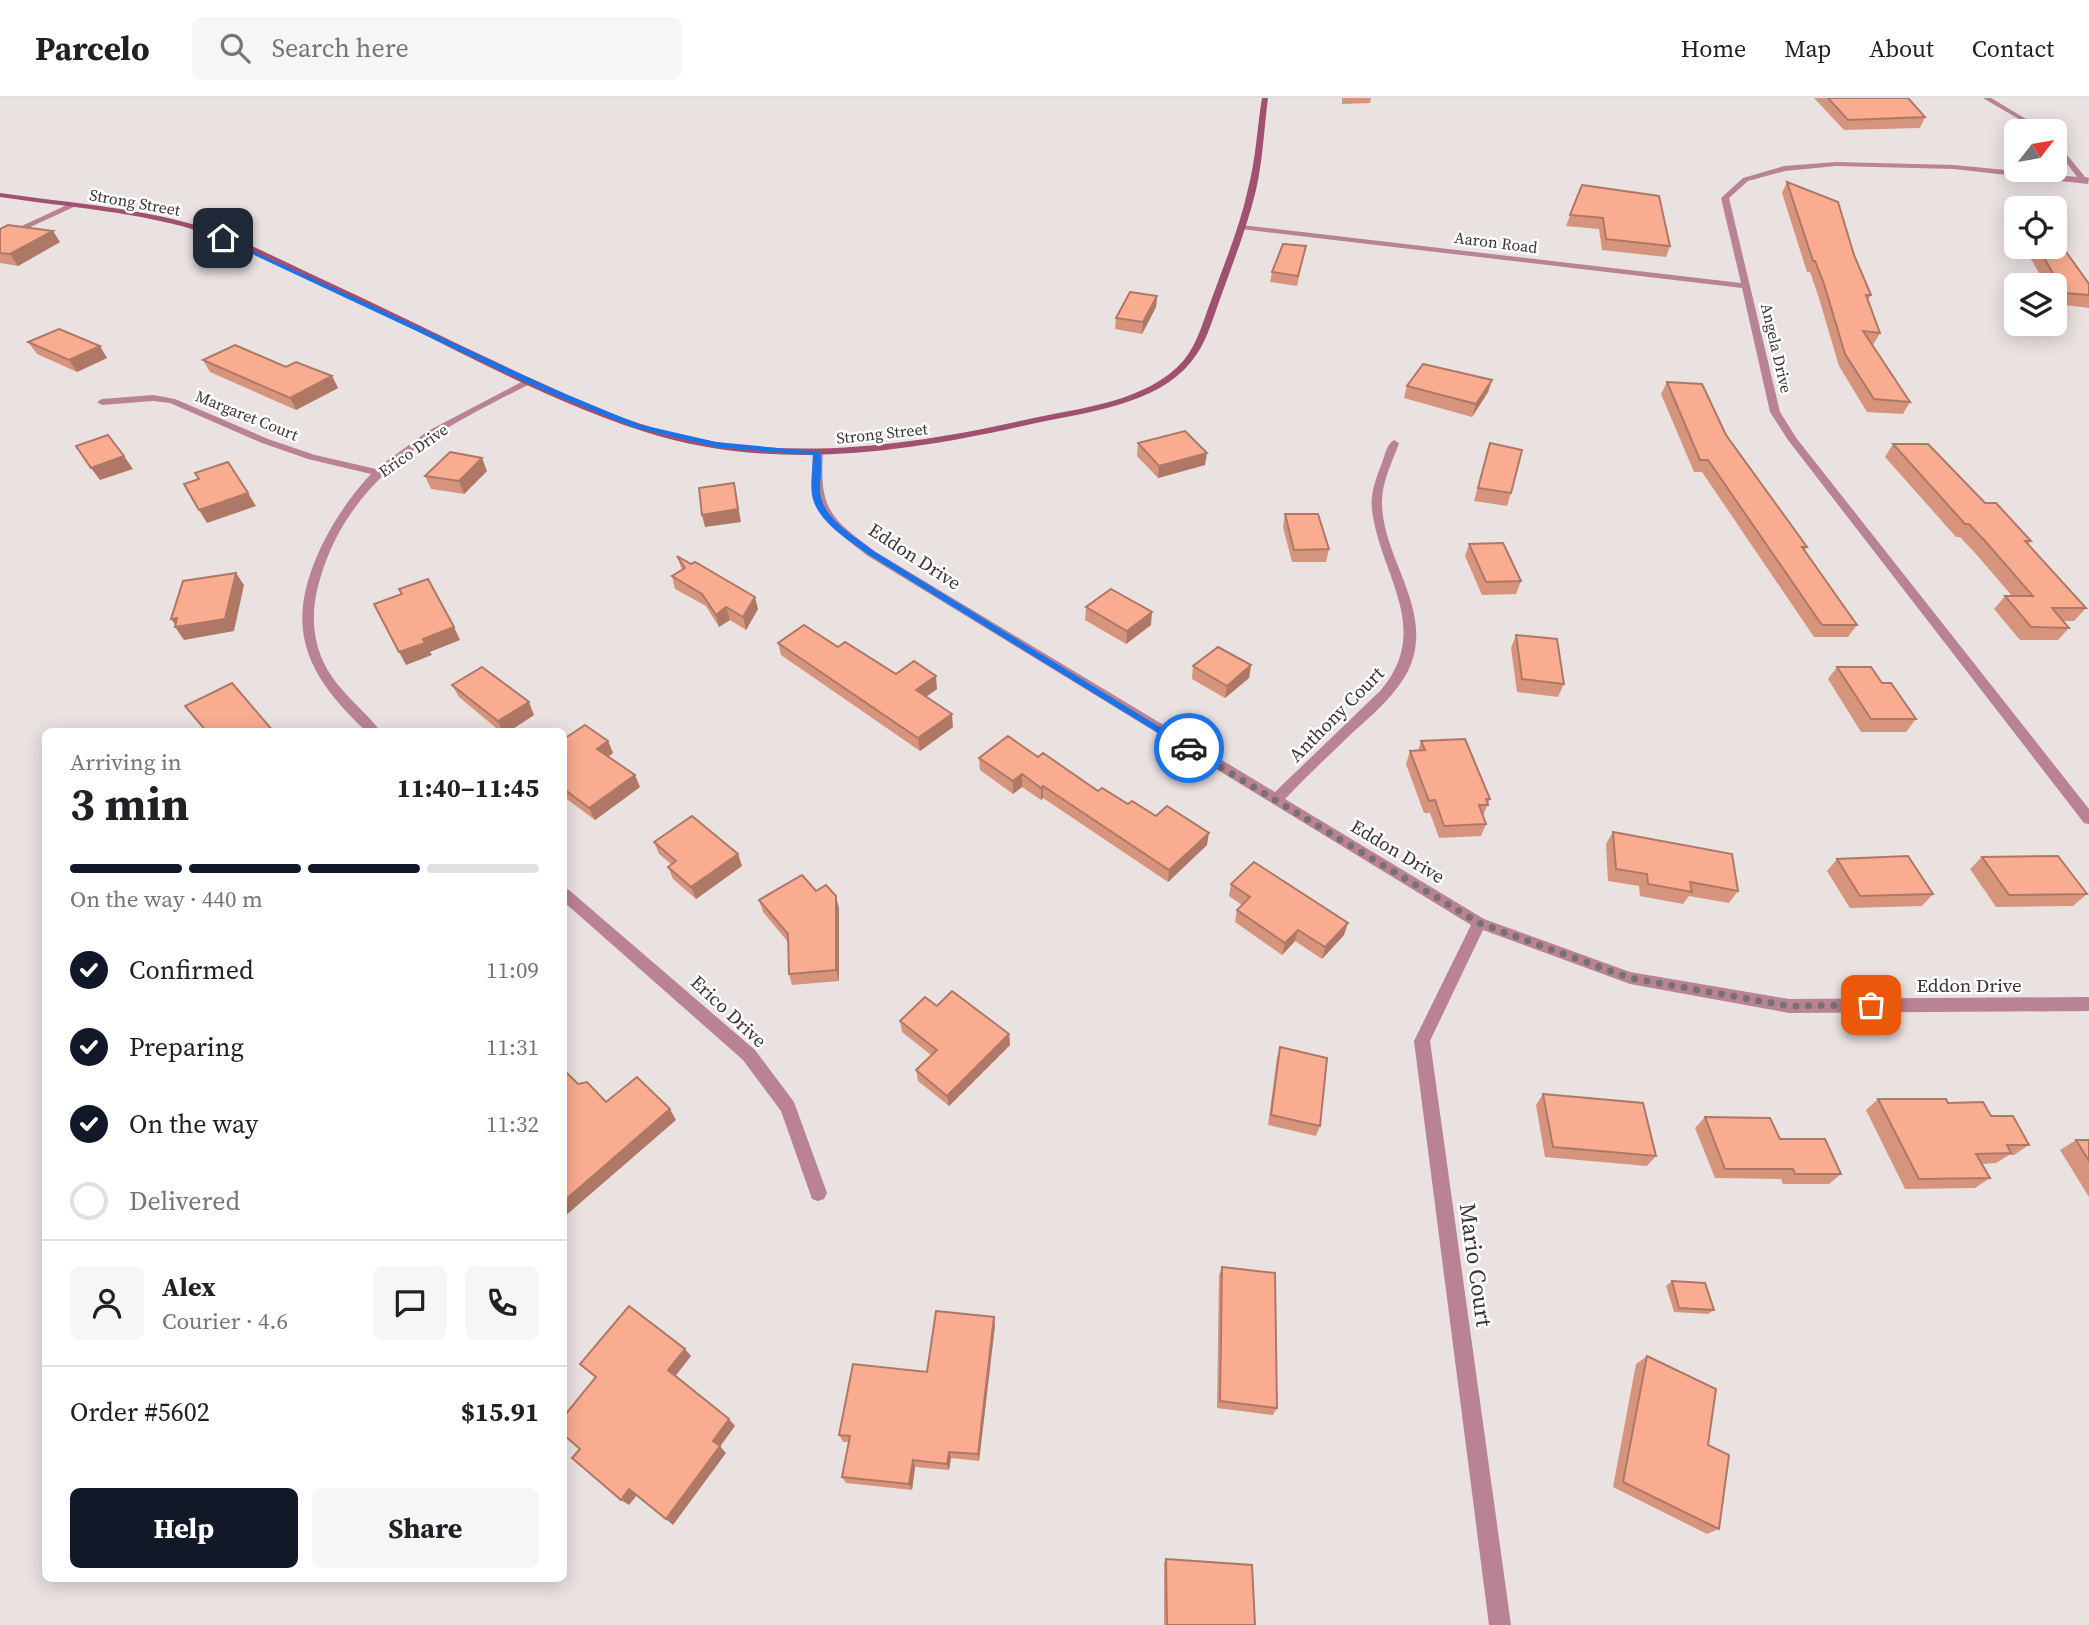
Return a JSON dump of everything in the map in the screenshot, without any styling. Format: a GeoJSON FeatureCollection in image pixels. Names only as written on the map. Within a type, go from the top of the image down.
{"type":"FeatureCollection","features":[{"type":"Feature","properties":{"kind":"street","name":"Strong Street"},"geometry":{"type":"LineString","coordinates":[[0,195],[174,222],[207,231],[529,381],[610,416],[663,434],[740,448],[818,453],[898,448],[972,435],[1106,404],[1158,385],[1181,368],[1197,345],[1241,227],[1256,172],[1265,98]]}},
{"type":"Feature","properties":{"kind":"street"},"geometry":{"type":"LineString","coordinates":[[1986,98],[2022,119]]}},
{"type":"Feature","properties":{"kind":"street"},"geometry":{"type":"LineString","coordinates":[[2067,157],[2087,182]]}},
{"type":"Feature","properties":{"kind":"street","name":"Angela Drive"},"geometry":{"type":"LineString","coordinates":[[2087,182],[1944,165],[1881,163],[1786,168],[1746,177],[1729,190],[1725,198],[1775,412],[1793,439],[2089,819]]}},
{"type":"Feature","properties":{"kind":"street"},"geometry":{"type":"LineString","coordinates":[[0,239],[72,206]]}},
{"type":"Feature","properties":{"kind":"street","name":"Aaron Road"},"geometry":{"type":"LineString","coordinates":[[1241,227],[1747,286]]}},
{"type":"Feature","properties":{"kind":"street","name":"Erico Drive"},"geometry":{"type":"LineString","coordinates":[[371,728],[336,694],[321,672],[310,646],[308,597],[317,562],[345,512],[378,473],[439,429],[529,381]]}},
{"type":"Feature","properties":{"kind":"street","name":"Margaret Court"},"geometry":{"type":"LineString","coordinates":[[102,402],[130,398],[172,401],[265,441],[312,457],[378,473]]}},
{"type":"Feature","properties":{"kind":"street","name":"Anthony Court"},"geometry":{"type":"LineString","coordinates":[[1275,800],[1375,705],[1401,672],[1409,654],[1411,630],[1407,609],[1377,510],[1378,491],[1394,443]]}},
{"type":"Feature","properties":{"kind":"street","name":"Eddon Drive"},"geometry":{"type":"LineString","coordinates":[[818,453],[816,495],[823,512],[872,554],[1479,923],[1630,978],[1789,1006],[2089,1004]]}},
{"type":"Feature","properties":{"kind":"street","name":"Erico Drive"},"geometry":{"type":"LineString","coordinates":[[567,897],[749,1055],[788,1107],[818,1193]]}},
{"type":"Feature","properties":{"kind":"street","name":"Mario Court"},"geometry":{"type":"LineString","coordinates":[[1479,923],[1422,1041],[1500,1625]]}},
{"type":"Feature","properties":{"kind":"building"},"geometry":{"type":"Polygon","coordinates":[[[1828,98],[1908,98],[1925,117],[1848,120],[1828,98]]]}},
{"type":"Feature","properties":{"kind":"building"},"geometry":{"type":"Polygon","coordinates":[[[1787,182],[1838,202],[1854,255],[1871,295],[1866,295],[1880,333],[1863,331],[1910,402],[1874,399],[1845,354],[1824,284],[1813,261],[1787,182]]]}},
{"type":"Feature","properties":{"kind":"building"},"geometry":{"type":"Polygon","coordinates":[[[1582,185],[1659,196],[1670,246],[1606,239],[1603,218],[1570,215],[1582,185]]]}},
{"type":"Feature","properties":{"kind":"building"},"geometry":{"type":"Polygon","coordinates":[[[8,225],[53,231],[10,254],[0,253],[0,229],[8,225]]]}},
{"type":"Feature","properties":{"kind":"building"},"geometry":{"type":"Polygon","coordinates":[[[1283,244],[1306,246],[1298,276],[1272,272],[1283,244]]]}},
{"type":"Feature","properties":{"kind":"building"},"geometry":{"type":"Polygon","coordinates":[[[2067,253],[2089,284],[2089,295],[2067,293],[2067,273],[2053,273],[2045,259],[2067,259],[2067,253]]]}},
{"type":"Feature","properties":{"kind":"building"},"geometry":{"type":"Polygon","coordinates":[[[1130,292],[1157,296],[1143,322],[1116,318],[1130,292]]]}},
{"type":"Feature","properties":{"kind":"building"},"geometry":{"type":"Polygon","coordinates":[[[59,329],[100,346],[69,360],[28,342],[59,329]]]}},
{"type":"Feature","properties":{"kind":"building"},"geometry":{"type":"Polygon","coordinates":[[[235,345],[286,367],[296,362],[332,376],[290,398],[203,360],[235,345]]]}},
{"type":"Feature","properties":{"kind":"building"},"geometry":{"type":"Polygon","coordinates":[[[1423,364],[1492,380],[1476,404],[1407,386],[1423,364]]]}},
{"type":"Feature","properties":{"kind":"building"},"geometry":{"type":"Polygon","coordinates":[[[1667,382],[1702,384],[1726,435],[1807,547],[1802,547],[1857,625],[1822,625],[1708,460],[1700,460],[1667,382]]]}},
{"type":"Feature","properties":{"kind":"building"},"geometry":{"type":"Polygon","coordinates":[[[1185,431],[1207,453],[1159,466],[1138,443],[1185,431]]]}},
{"type":"Feature","properties":{"kind":"building"},"geometry":{"type":"Polygon","coordinates":[[[108,435],[124,456],[91,468],[76,446],[108,435]]]}},
{"type":"Feature","properties":{"kind":"building"},"geometry":{"type":"Polygon","coordinates":[[[1490,443],[1522,450],[1511,493],[1478,488],[1490,443]]]}},
{"type":"Feature","properties":{"kind":"building"},"geometry":{"type":"Polygon","coordinates":[[[1893,444],[1928,444],[1985,503],[1996,503],[2031,541],[2025,541],[2086,608],[2052,608],[2069,628],[2031,627],[2005,596],[2033,596],[1893,444]]]}},
{"type":"Feature","properties":{"kind":"building"},"geometry":{"type":"Polygon","coordinates":[[[450,452],[482,458],[459,481],[425,476],[450,452]]]}},
{"type":"Feature","properties":{"kind":"building"},"geometry":{"type":"Polygon","coordinates":[[[228,462],[248,493],[199,510],[184,484],[199,479],[195,473],[228,462]]]}},
{"type":"Feature","properties":{"kind":"building"},"geometry":{"type":"Polygon","coordinates":[[[734,483],[738,509],[702,515],[699,488],[734,483]]]}},
{"type":"Feature","properties":{"kind":"building"},"geometry":{"type":"Polygon","coordinates":[[[1285,514],[1318,514],[1329,549],[1294,550],[1285,514]]]}},
{"type":"Feature","properties":{"kind":"building"},"geometry":{"type":"Polygon","coordinates":[[[1503,543],[1521,581],[1486,582],[1469,544],[1503,543]]]}},
{"type":"Feature","properties":{"kind":"building"},"geometry":{"type":"Polygon","coordinates":[[[677,556],[691,564],[695,562],[755,597],[743,617],[726,607],[716,615],[702,594],[672,576],[685,568],[677,556]]]}},
{"type":"Feature","properties":{"kind":"building"},"geometry":{"type":"Polygon","coordinates":[[[236,573],[225,619],[175,627],[177,618],[171,619],[183,581],[236,573]]]}},
{"type":"Feature","properties":{"kind":"building"},"geometry":{"type":"Polygon","coordinates":[[[428,579],[454,627],[423,639],[425,643],[399,652],[374,604],[402,594],[399,589],[428,579]]]}},
{"type":"Feature","properties":{"kind":"building"},"geometry":{"type":"Polygon","coordinates":[[[1111,589],[1152,612],[1127,631],[1086,607],[1111,589]]]}},
{"type":"Feature","properties":{"kind":"building"},"geometry":{"type":"Polygon","coordinates":[[[804,625],[838,647],[845,642],[896,674],[914,661],[936,676],[916,690],[952,714],[918,738],[778,643],[804,625]]]}},
{"type":"Feature","properties":{"kind":"building"},"geometry":{"type":"Polygon","coordinates":[[[1516,635],[1557,639],[1564,684],[1522,679],[1516,635]]]}},
{"type":"Feature","properties":{"kind":"building"},"geometry":{"type":"Polygon","coordinates":[[[1218,647],[1251,665],[1227,686],[1193,666],[1218,647]]]}},
{"type":"Feature","properties":{"kind":"building"},"geometry":{"type":"Polygon","coordinates":[[[482,667],[529,702],[498,721],[452,685],[482,667]]]}},
{"type":"Feature","properties":{"kind":"building"},"geometry":{"type":"Polygon","coordinates":[[[1837,667],[1871,667],[1882,683],[1891,683],[1916,719],[1871,719],[1837,667]]]}},
{"type":"Feature","properties":{"kind":"building"},"geometry":{"type":"Polygon","coordinates":[[[232,683],[271,728],[204,728],[185,706],[232,683]]]}},
{"type":"Feature","properties":{"kind":"building"},"geometry":{"type":"Polygon","coordinates":[[[585,725],[608,741],[597,749],[635,775],[589,808],[567,791],[567,737],[585,725]]]}},
{"type":"Feature","properties":{"kind":"building"},"geometry":{"type":"Polygon","coordinates":[[[1008,736],[1038,757],[1043,753],[1098,791],[1102,788],[1128,804],[1132,801],[1156,816],[1167,806],[1209,833],[1169,870],[1043,786],[1041,788],[1022,774],[1013,781],[979,758],[1008,736]]]}},
{"type":"Feature","properties":{"kind":"building"},"geometry":{"type":"Polygon","coordinates":[[[1465,739],[1490,799],[1486,799],[1488,805],[1479,805],[1486,824],[1444,826],[1435,800],[1429,801],[1410,751],[1425,750],[1421,741],[1465,739]]]}},
{"type":"Feature","properties":{"kind":"building"},"geometry":{"type":"Polygon","coordinates":[[[692,816],[738,854],[691,887],[668,867],[676,861],[654,842],[692,816]]]}},
{"type":"Feature","properties":{"kind":"building"},"geometry":{"type":"Polygon","coordinates":[[[1613,832],[1732,854],[1738,891],[1690,882],[1692,892],[1648,884],[1647,874],[1616,869],[1613,832]]]}},
{"type":"Feature","properties":{"kind":"building"},"geometry":{"type":"Polygon","coordinates":[[[1908,856],[1933,894],[1860,896],[1837,859],[1908,856]]]}},
{"type":"Feature","properties":{"kind":"building"},"geometry":{"type":"Polygon","coordinates":[[[2058,856],[2087,894],[2009,895],[1982,857],[2058,856]]]}},
{"type":"Feature","properties":{"kind":"building"},"geometry":{"type":"Polygon","coordinates":[[[1254,862],[1348,923],[1325,947],[1298,930],[1285,943],[1237,910],[1250,897],[1231,884],[1254,862]]]}},
{"type":"Feature","properties":{"kind":"building"},"geometry":{"type":"Polygon","coordinates":[[[802,875],[816,891],[826,885],[836,896],[836,970],[789,974],[788,934],[759,900],[802,875]]]}},
{"type":"Feature","properties":{"kind":"building"},"geometry":{"type":"Polygon","coordinates":[[[952,991],[1009,1034],[947,1096],[916,1070],[937,1050],[900,1021],[925,997],[937,1006],[952,991]]]}},
{"type":"Feature","properties":{"kind":"building"},"geometry":{"type":"Polygon","coordinates":[[[1280,1047],[1327,1058],[1320,1126],[1271,1115],[1280,1047]]]}},
{"type":"Feature","properties":{"kind":"building"},"geometry":{"type":"Polygon","coordinates":[[[567,1073],[578,1084],[587,1082],[606,1102],[637,1077],[670,1109],[567,1198],[567,1073]]]}},
{"type":"Feature","properties":{"kind":"building"},"geometry":{"type":"Polygon","coordinates":[[[1543,1094],[1643,1103],[1656,1156],[1553,1147],[1543,1094]]]}},
{"type":"Feature","properties":{"kind":"building"},"geometry":{"type":"Polygon","coordinates":[[[1878,1099],[1983,1102],[1991,1116],[2013,1116],[2029,1145],[2007,1145],[2011,1153],[1976,1154],[1990,1178],[1919,1179],[1878,1099]]]}},
{"type":"Feature","properties":{"kind":"building"},"geometry":{"type":"Polygon","coordinates":[[[1705,1117],[1770,1118],[1780,1139],[1825,1139],[1841,1174],[1795,1174],[1793,1169],[1725,1169],[1705,1117]]]}},
{"type":"Feature","properties":{"kind":"building"},"geometry":{"type":"Polygon","coordinates":[[[2076,1140],[2089,1140],[2089,1161],[2076,1140]]]}},
{"type":"Feature","properties":{"kind":"building"},"geometry":{"type":"Polygon","coordinates":[[[1222,1267],[1275,1273],[1277,1408],[1220,1401],[1222,1267]]]}},
{"type":"Feature","properties":{"kind":"building"},"geometry":{"type":"Polygon","coordinates":[[[1672,1281],[1705,1283],[1714,1310],[1679,1308],[1672,1281]]]}},
{"type":"Feature","properties":{"kind":"building"},"geometry":{"type":"Polygon","coordinates":[[[629,1306],[685,1349],[668,1370],[729,1419],[713,1441],[720,1446],[666,1519],[629,1489],[621,1500],[572,1458],[580,1449],[567,1438],[567,1412],[596,1377],[580,1364],[629,1306]]]}},
{"type":"Feature","properties":{"kind":"building"},"geometry":{"type":"Polygon","coordinates":[[[936,1311],[994,1317],[978,1454],[949,1452],[947,1464],[913,1460],[909,1484],[842,1477],[850,1436],[839,1435],[853,1364],[927,1372],[936,1311]]]}},
{"type":"Feature","properties":{"kind":"building"},"geometry":{"type":"Polygon","coordinates":[[[1647,1356],[1716,1389],[1708,1445],[1729,1455],[1719,1529],[1623,1482],[1647,1356]]]}},
{"type":"Feature","properties":{"kind":"building"},"geometry":{"type":"Polygon","coordinates":[[[1166,1559],[1252,1565],[1255,1625],[1167,1625],[1166,1559]]]}},
{"type":"Feature","properties":{"kind":"way so far"},"geometry":{"type":"LineString","coordinates":[[1189,748],[1479,923],[1630,978],[1789,1006],[1871,1005]]}},
{"type":"Feature","properties":{"kind":"route"},"geometry":{"type":"LineString","coordinates":[[223,238],[586,407],[636,426],[678,438],[740,448],[818,453],[816,495],[823,512],[839,528],[872,554],[1189,748]]}}]}
